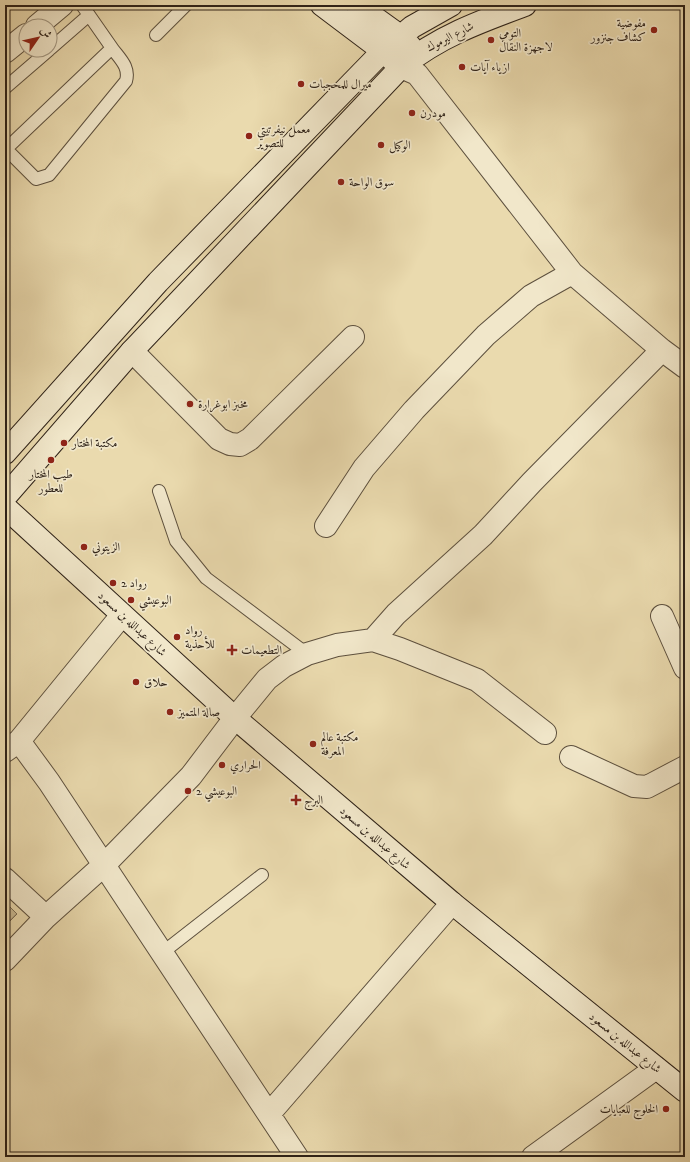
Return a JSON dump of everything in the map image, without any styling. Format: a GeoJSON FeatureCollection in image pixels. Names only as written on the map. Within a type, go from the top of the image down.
{"type":"FeatureCollection","features":[{"type":"Feature","properties":{"kind":"street"},"geometry":{"type":"LineString","coordinates":[[47,18],[62,5]]}},
{"type":"Feature","properties":{"kind":"street"},"geometry":{"type":"LineString","coordinates":[[322,5],[383,51],[412,65]]}},
{"type":"Feature","properties":{"kind":"street"},"geometry":{"type":"LineString","coordinates":[[357,5],[400,36],[412,65],[572,273],[662,350],[685,367]]}},
{"type":"Feature","properties":{"kind":"street"},"geometry":{"type":"LineString","coordinates":[[5,453],[158,282],[383,51],[412,27],[450,5]]}},
{"type":"Feature","properties":{"kind":"street","name":"شارع اليرموك"},"geometry":{"type":"LineString","coordinates":[[5,497],[132,351],[412,65],[450,35],[525,5]]}},
{"type":"Feature","properties":{"kind":"street"},"geometry":{"type":"LineString","coordinates":[[5,52],[18,41]]}},
{"type":"Feature","properties":{"kind":"street"},"geometry":{"type":"LineString","coordinates":[[326,526],[364,468],[414,410],[486,335],[531,296],[572,273]]}},
{"type":"Feature","properties":{"kind":"street"},"geometry":{"type":"LineString","coordinates":[[132,351],[219,438],[230,444],[240,445],[250,439],[353,337]]}},
{"type":"Feature","properties":{"kind":"street"},"geometry":{"type":"LineString","coordinates":[[373,640],[396,614],[483,536],[532,482],[662,350]]}},
{"type":"Feature","properties":{"kind":"street","name":"شارع عبدالله بن مسعود"},"geometry":{"type":"LineString","coordinates":[[5,507],[235,718],[452,903],[685,1091]]}},
{"type":"Feature","properties":{"kind":"street"},"geometry":{"type":"LineString","coordinates":[[122,615],[12,746],[105,864],[297,1157]]}},
{"type":"Feature","properties":{"kind":"street"},"geometry":{"type":"LineString","coordinates":[[662,616],[685,668]]}},
{"type":"Feature","properties":{"kind":"street"},"geometry":{"type":"LineString","coordinates":[[5,960],[46,917],[105,864],[191,776],[267,679],[284,666],[307,654],[336,645],[373,640],[400,648],[477,680],[546,733]]}},
{"type":"Feature","properties":{"kind":"street"},"geometry":{"type":"LineString","coordinates":[[571,757],[634,786],[647,787],[685,768]]}},
{"type":"Feature","properties":{"kind":"street"},"geometry":{"type":"LineString","coordinates":[[5,879],[46,917]]}},
{"type":"Feature","properties":{"kind":"street"},"geometry":{"type":"LineString","coordinates":[[269,1114],[452,903]]}},
{"type":"Feature","properties":{"kind":"street"},"geometry":{"type":"LineString","coordinates":[[534,1157],[656,1068]]}},
{"type":"Feature","properties":{"kind":"lane"},"geometry":{"type":"LineString","coordinates":[[156,36],[186,5]]}},
{"type":"Feature","properties":{"kind":"lane"},"geometry":{"type":"LineString","coordinates":[[58,40],[86,10],[126,67],[128,74],[126,81],[49,175],[36,179],[6,148],[112,48]]}},
{"type":"Feature","properties":{"kind":"lane"},"geometry":{"type":"LineString","coordinates":[[5,88],[39,58]]}},
{"type":"Feature","properties":{"kind":"lane"},"geometry":{"type":"LineString","coordinates":[[159,491],[176,541],[206,578],[307,654]]}},
{"type":"Feature","properties":{"kind":"lane"},"geometry":{"type":"LineString","coordinates":[[162,953],[262,875]]}},
{"type":"Feature","properties":{"kind":"shaded area"},"geometry":{"type":"Polygon","coordinates":[[[5,902],[17,914],[5,926],[5,902]]]}},
{"type":"Feature","properties":{"kind":"place","name":"مفوضية كشاف جنزور"},"geometry":{"type":"Point","coordinates":[654,30]}},
{"type":"Feature","properties":{"kind":"place","name":"التومي لاجهزة النقال"},"geometry":{"type":"Point","coordinates":[491,40]}},
{"type":"Feature","properties":{"kind":"place","name":"ازياء آيات"},"geometry":{"type":"Point","coordinates":[462,67]}},
{"type":"Feature","properties":{"kind":"place","name":"ميرال للمحجبات"},"geometry":{"type":"Point","coordinates":[301,84]}},
{"type":"Feature","properties":{"kind":"place","name":"مودرن"},"geometry":{"type":"Point","coordinates":[412,113]}},
{"type":"Feature","properties":{"kind":"place","name":"معمل نيفرتيتي للتصوير"},"geometry":{"type":"Point","coordinates":[249,136]}},
{"type":"Feature","properties":{"kind":"place","name":"الوكيل"},"geometry":{"type":"Point","coordinates":[381,145]}},
{"type":"Feature","properties":{"kind":"place","name":"سوق الواحة"},"geometry":{"type":"Point","coordinates":[341,182]}},
{"type":"Feature","properties":{"kind":"place","name":"مخبز ابوغرارة"},"geometry":{"type":"Point","coordinates":[190,404]}},
{"type":"Feature","properties":{"kind":"place","name":"مكتبة المختار"},"geometry":{"type":"Point","coordinates":[64,443]}},
{"type":"Feature","properties":{"kind":"place","name":"طيب المختار للعطور"},"geometry":{"type":"Point","coordinates":[51,460]}},
{"type":"Feature","properties":{"kind":"place","name":"الزيتوني"},"geometry":{"type":"Point","coordinates":[84,547]}},
{"type":"Feature","properties":{"kind":"place","name":"رواد 2"},"geometry":{"type":"Point","coordinates":[113,583]}},
{"type":"Feature","properties":{"kind":"place","name":"البوعيشي"},"geometry":{"type":"Point","coordinates":[131,600]}},
{"type":"Feature","properties":{"kind":"place","name":"رواد للأحذية"},"geometry":{"type":"Point","coordinates":[177,637]}},
{"type":"Feature","properties":{"kind":"place","name":"التطعيمات"},"geometry":{"type":"Point","coordinates":[232,650]}},
{"type":"Feature","properties":{"kind":"place","name":"حلاق"},"geometry":{"type":"Point","coordinates":[136,682]}},
{"type":"Feature","properties":{"kind":"place","name":"صالة المتميز"},"geometry":{"type":"Point","coordinates":[170,712]}},
{"type":"Feature","properties":{"kind":"place","name":"مكتبة عالم المعرفة"},"geometry":{"type":"Point","coordinates":[313,744]}},
{"type":"Feature","properties":{"kind":"place","name":"الحراري"},"geometry":{"type":"Point","coordinates":[222,765]}},
{"type":"Feature","properties":{"kind":"place","name":"البوعيشي 2"},"geometry":{"type":"Point","coordinates":[188,791]}},
{"type":"Feature","properties":{"kind":"place","name":"البرج"},"geometry":{"type":"Point","coordinates":[296,800]}},
{"type":"Feature","properties":{"kind":"place","name":"الخلوج للعبايات"},"geometry":{"type":"Point","coordinates":[666,1109]}}]}
